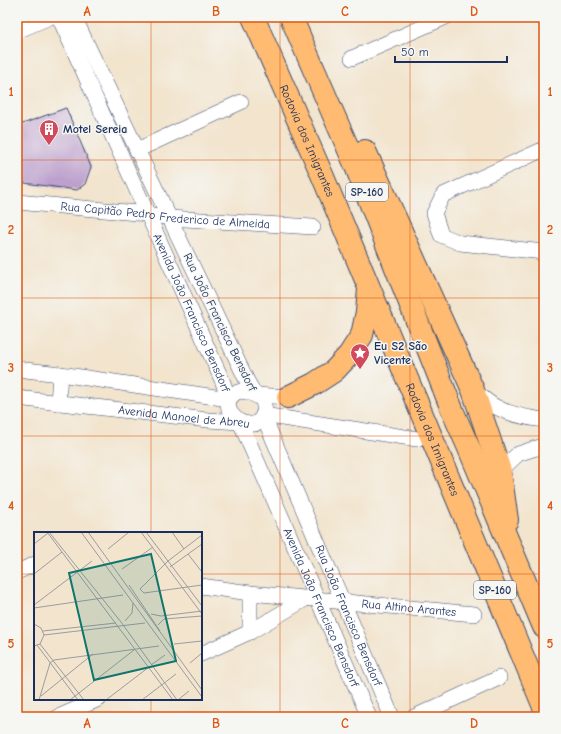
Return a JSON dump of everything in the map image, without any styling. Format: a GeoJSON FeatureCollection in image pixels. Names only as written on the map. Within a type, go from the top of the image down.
{"type":"FeatureCollection","features":[{"type":"Feature","properties":{"kind":"highway","name":"Rodovia dos Imigrantes"},"geometry":{"type":"LineString","coordinates":[[253,17],[324,177],[544,707]]}},
{"type":"Feature","properties":{"kind":"highway","name":"SP-160"},"geometry":{"type":"LineString","coordinates":[[291,17],[355,164],[453,412],[544,627]]}},
{"type":"Feature","properties":{"kind":"highway"},"geometry":{"type":"LineString","coordinates":[[306,17],[473,390],[500,471],[511,549]]}},
{"type":"Feature","properties":{"kind":"highway"},"geometry":{"type":"LineString","coordinates":[[288,397],[314,384],[334,371],[349,355],[362,335],[370,288]]}},
{"type":"Feature","properties":{"kind":"highway"},"geometry":{"type":"LineString","coordinates":[[417,439],[425,444],[446,473]]}},
{"type":"Feature","properties":{"kind":"street"},"geometry":{"type":"LineString","coordinates":[[17,31],[50,17]]}},
{"type":"Feature","properties":{"kind":"street","name":"Avenida João Francisco Bensdorf"},"geometry":{"type":"LineString","coordinates":[[59,17],[222,380],[229,399],[228,408],[231,414],[240,422],[312,599],[356,686],[369,717]]}},
{"type":"Feature","properties":{"kind":"street","name":"Rua João Francisco Bensdorf"},"geometry":{"type":"LineString","coordinates":[[74,17],[255,395],[263,401],[265,411],[263,415],[272,438],[392,717]]}},
{"type":"Feature","properties":{"kind":"street"},"geometry":{"type":"LineString","coordinates":[[352,58],[446,17]]}},
{"type":"Feature","properties":{"kind":"street"},"geometry":{"type":"LineString","coordinates":[[137,150],[241,102]]}},
{"type":"Feature","properties":{"kind":"street"},"geometry":{"type":"LineString","coordinates":[[544,148],[443,195],[434,213],[440,235],[460,243],[544,252]]}},
{"type":"Feature","properties":{"kind":"street","name":"Rua Capitão Pedro Frederico de Almeida"},"geometry":{"type":"LineString","coordinates":[[17,202],[148,214],[169,218],[313,227]]}},
{"type":"Feature","properties":{"kind":"street","name":"Avenida Manoel de Abreu"},"geometry":{"type":"LineString","coordinates":[[17,369],[229,399],[235,393],[241,391],[255,395],[288,397]]}},
{"type":"Feature","properties":{"kind":"street"},"geometry":{"type":"LineString","coordinates":[[58,403],[60,374]]}},
{"type":"Feature","properties":{"kind":"street"},"geometry":{"type":"LineString","coordinates":[[473,390],[495,406],[513,414],[532,419],[544,420]]}},
{"type":"Feature","properties":{"kind":"street","name":"Avenida Manoel de Abreu"},"geometry":{"type":"LineString","coordinates":[[17,398],[250,424],[255,424],[263,415],[417,439]]}},
{"type":"Feature","properties":{"kind":"street"},"geometry":{"type":"LineString","coordinates":[[272,438],[279,427],[285,423],[296,420]]}},
{"type":"Feature","properties":{"kind":"street"},"geometry":{"type":"LineString","coordinates":[[500,471],[518,454],[544,446]]}},
{"type":"Feature","properties":{"kind":"street"},"geometry":{"type":"LineString","coordinates":[[17,562],[34,564]]}},
{"type":"Feature","properties":{"kind":"street"},"geometry":{"type":"LineString","coordinates":[[17,572],[34,564]]}},
{"type":"Feature","properties":{"kind":"street","name":"Rua Altino Arantes"},"geometry":{"type":"LineString","coordinates":[[202,586],[250,593],[474,614]]}},
{"type":"Feature","properties":{"kind":"street"},"geometry":{"type":"LineString","coordinates":[[250,593],[250,632]]}},
{"type":"Feature","properties":{"kind":"street"},"geometry":{"type":"LineString","coordinates":[[202,654],[250,632],[312,599]]}},
{"type":"Feature","properties":{"kind":"street"},"geometry":{"type":"LineString","coordinates":[[356,686],[374,676]]}},
{"type":"Feature","properties":{"kind":"street"},"geometry":{"type":"LineString","coordinates":[[414,717],[499,678]]}},
{"type":"Feature","properties":{"kind":"street"},"geometry":{"type":"LineString","coordinates":[[58,717],[97,700]]}},
{"type":"Feature","properties":{"kind":"building","name":"Motel Sereia"},"geometry":{"type":"Polygon","coordinates":[[[66,108],[91,167],[85,184],[77,190],[17,182],[17,126],[66,108]]]}},
{"type":"Feature","properties":{"kind":"place","name":"Motel Sereia"},"geometry":{"type":"Point","coordinates":[49,146]}},
{"type":"Feature","properties":{"kind":"place","name":"Eu S2 São Vicente"},"geometry":{"type":"Point","coordinates":[360,370]}}]}
